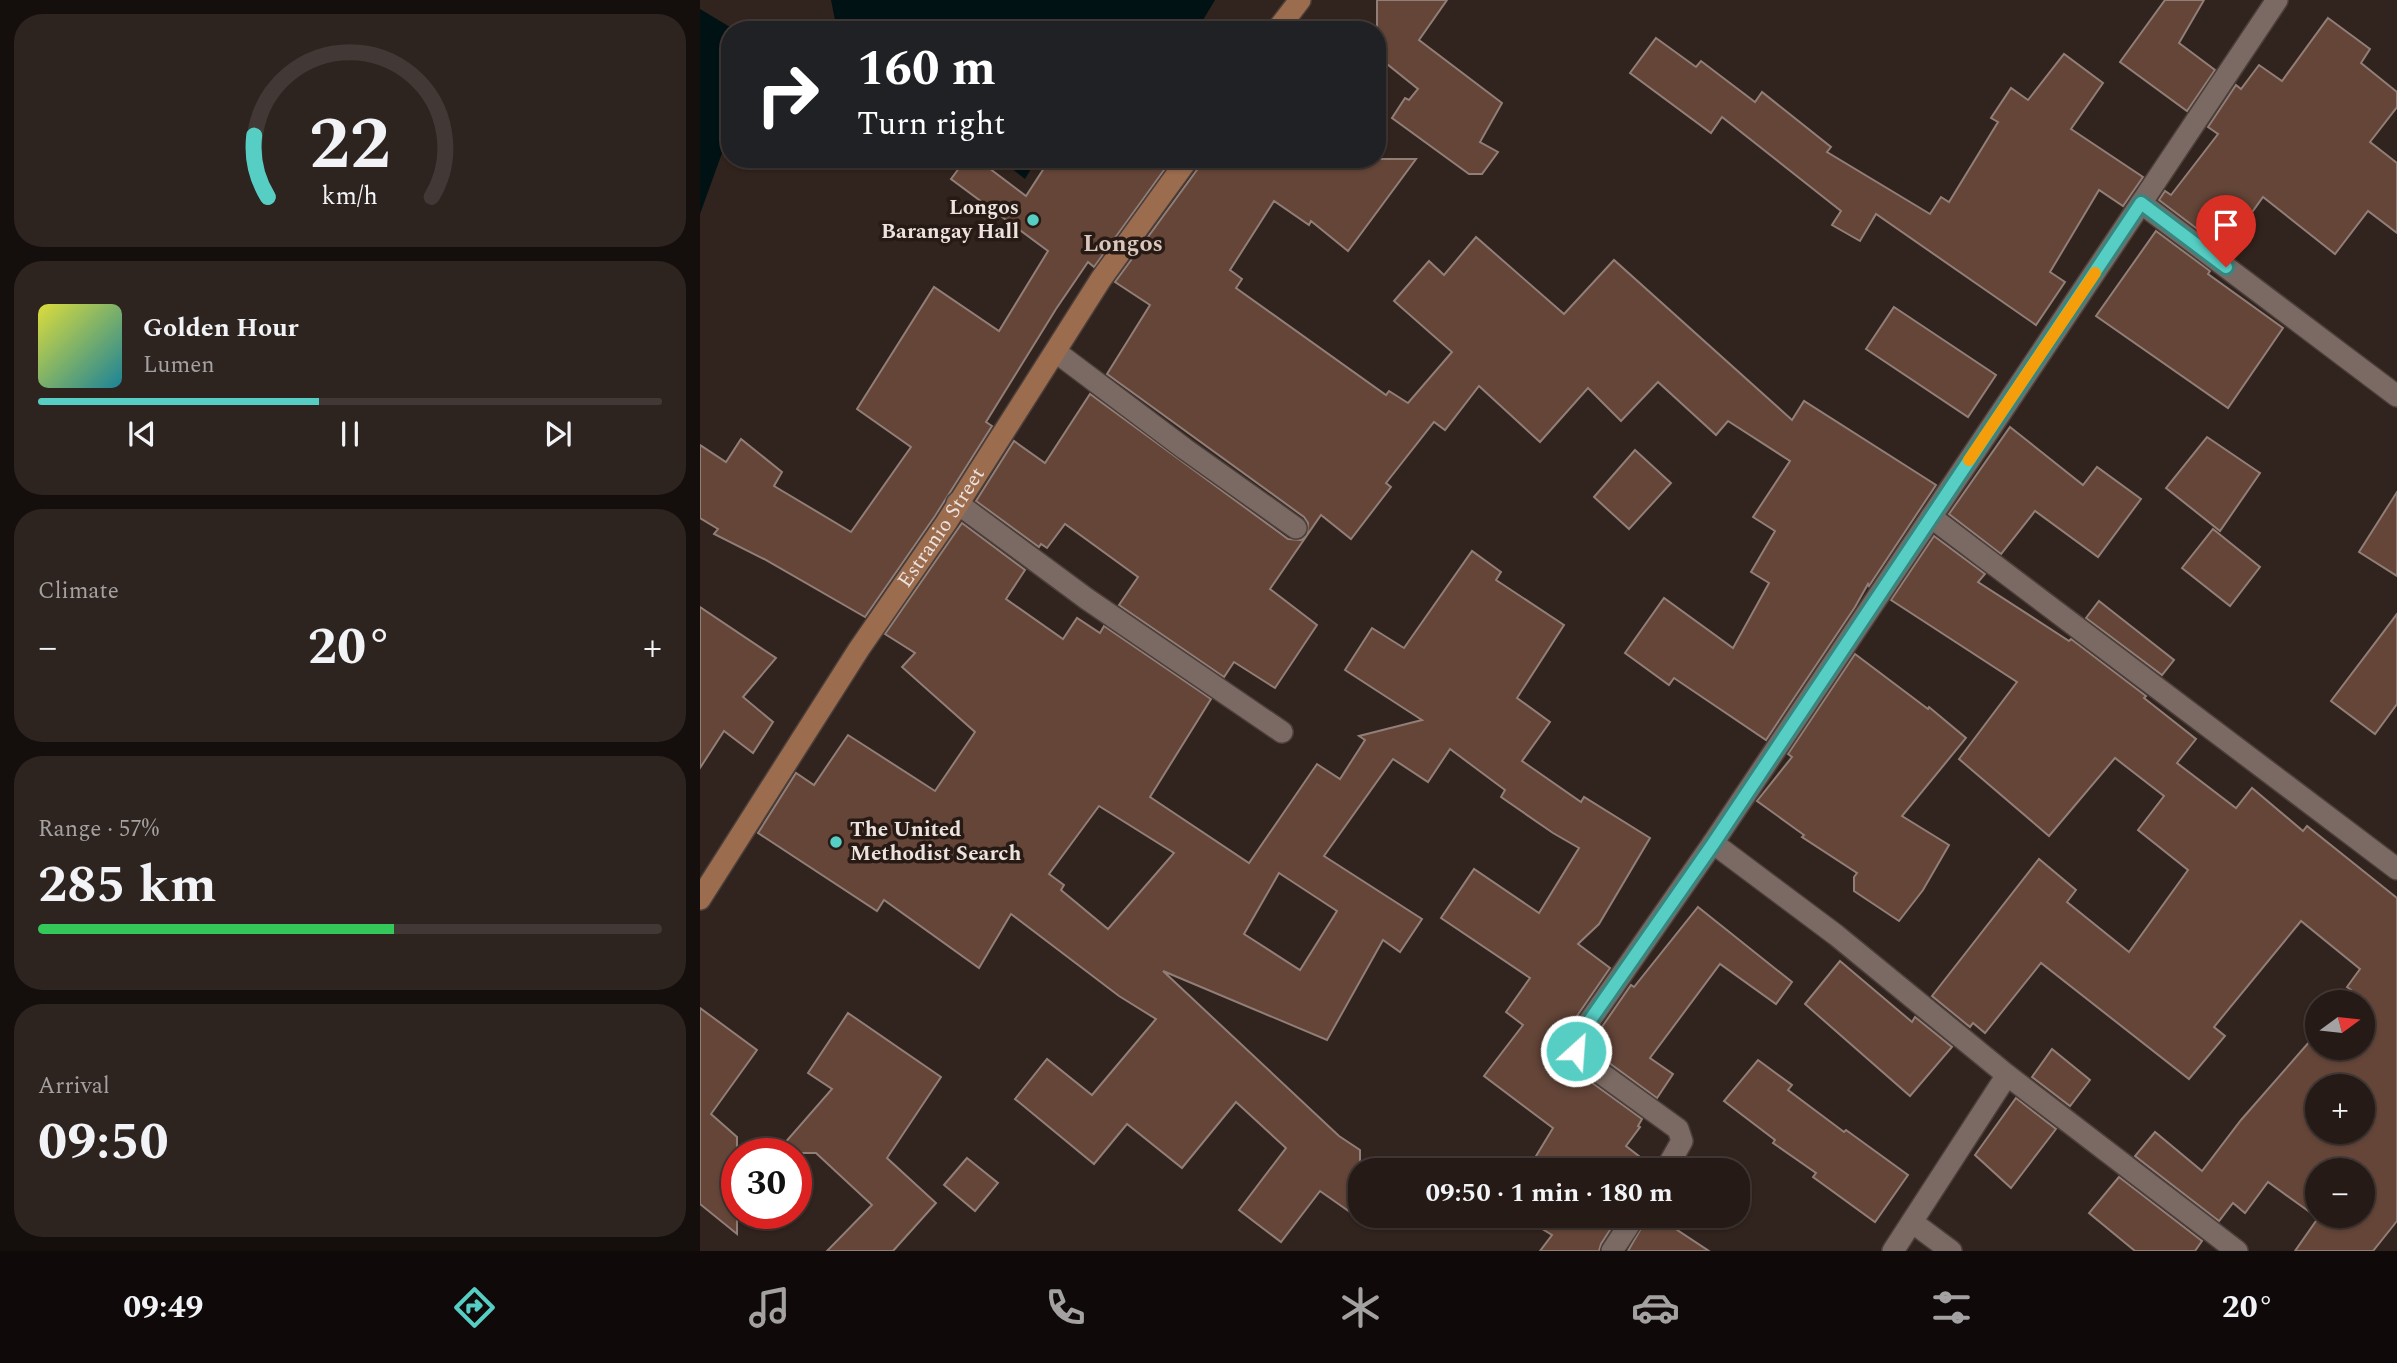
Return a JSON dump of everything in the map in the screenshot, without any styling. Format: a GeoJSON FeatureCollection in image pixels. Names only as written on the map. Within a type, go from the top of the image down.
{"type":"FeatureCollection","features":[{"type":"Feature","properties":{"kind":"street"},"geometry":{"type":"LineString","coordinates":[[1284,21],[1300,0]]}},
{"type":"Feature","properties":{"kind":"street"},"geometry":{"type":"LineString","coordinates":[[1672,1158],[1682,1141],[1678,1129],[1584,1061],[1576,1051],[1577,1039],[1713,844],[2277,0]]}},
{"type":"Feature","properties":{"kind":"street","name":"Estranio Street"},"geometry":{"type":"LineString","coordinates":[[700,899],[859,649],[946,523],[1101,279],[1181,168]]}},
{"type":"Feature","properties":{"kind":"street"},"geometry":{"type":"LineString","coordinates":[[2141,203],[2397,396]]}},
{"type":"Feature","properties":{"kind":"street"},"geometry":{"type":"LineString","coordinates":[[1056,352],[1296,528]]}},
{"type":"Feature","properties":{"kind":"street"},"geometry":{"type":"LineString","coordinates":[[957,503],[1087,599],[1282,732]]}},
{"type":"Feature","properties":{"kind":"street"},"geometry":{"type":"LineString","coordinates":[[1931,517],[2397,869]]}},
{"type":"Feature","properties":{"kind":"street"},"geometry":{"type":"LineString","coordinates":[[1713,844],[1836,935],[2007,1075],[2237,1251]]}},
{"type":"Feature","properties":{"kind":"street"},"geometry":{"type":"LineString","coordinates":[[1893,1251],[2007,1075]]}},
{"type":"Feature","properties":{"kind":"street"},"geometry":{"type":"LineString","coordinates":[[1912,1222],[1951,1251]]}},
{"type":"Feature","properties":{"kind":"street"},"geometry":{"type":"LineString","coordinates":[[1612,1251],[1627,1228]]}},
{"type":"Feature","properties":{"kind":"shaded area"},"geometry":{"type":"Polygon","coordinates":[[[831,0],[1215,0],[1202,21],[835,21],[831,0]]]}},
{"type":"Feature","properties":{"kind":"shaded area"},"geometry":{"type":"Polygon","coordinates":[[[700,9],[721,22],[721,156],[700,214],[700,9]]]}},
{"type":"Feature","properties":{"kind":"shaded area"},"geometry":{"type":"Polygon","coordinates":[[[1011,168],[1032,168],[1025,179],[1011,168]]]}},
{"type":"Feature","properties":{"kind":"building"},"geometry":{"type":"Polygon","coordinates":[[[1377,0],[1447,0],[1419,40],[1502,103],[1480,142],[1498,152],[1482,174],[1469,174],[1392,118],[1405,98],[1409,100],[1418,89],[1386,63],[1386,21],[1377,21],[1377,0]]]}},
{"type":"Feature","properties":{"kind":"building"},"geometry":{"type":"Polygon","coordinates":[[[2165,0],[2204,0],[2179,43],[2215,70],[2187,111],[2120,62],[2165,0]]]}},
{"type":"Feature","properties":{"kind":"building"},"geometry":{"type":"Polygon","coordinates":[[[2328,18],[2370,49],[2361,63],[2397,92],[2397,107],[2370,142],[2397,163],[2397,233],[2368,211],[2335,254],[2263,197],[2225,250],[2159,200],[2165,191],[2171,195],[2218,134],[2208,127],[2236,85],[2241,89],[2259,65],[2282,81],[2328,18]]]}},
{"type":"Feature","properties":{"kind":"building"},"geometry":{"type":"Polygon","coordinates":[[[1656,38],[1696,67],[1701,61],[1755,102],[1762,92],[1831,147],[1827,152],[1930,214],[1941,197],[1949,202],[1998,122],[1991,118],[2011,88],[2028,100],[2064,54],[2103,83],[2071,129],[2143,177],[2123,206],[2099,190],[2050,272],[2065,282],[2036,325],[1876,214],[1860,241],[1832,225],[1841,211],[1722,117],[1711,133],[1630,73],[1656,38]]]}},
{"type":"Feature","properties":{"kind":"building"},"geometry":{"type":"Polygon","coordinates":[[[1386,159],[1416,159],[1348,251],[1311,221],[1309,225],[1274,201],[1230,270],[1242,279],[1236,288],[1386,395],[1389,391],[1408,403],[1452,352],[1394,301],[1429,261],[1444,275],[1476,237],[1564,314],[1614,260],[1792,420],[1804,401],[1936,485],[1766,740],[1674,678],[1669,685],[1625,653],[1664,598],[1733,648],[1769,583],[1751,572],[1775,531],[1753,517],[1790,461],[1728,421],[1716,435],[1658,382],[1621,421],[1588,388],[1540,442],[1479,386],[1445,430],[1434,422],[1386,483],[1391,487],[1351,539],[1321,515],[1270,589],[1317,625],[1275,688],[1234,662],[1224,677],[1119,605],[1138,577],[1065,524],[1047,548],[1041,544],[1039,547],[976,501],[1014,441],[1045,463],[1090,394],[1288,539],[1301,540],[1307,535],[1308,523],[1304,517],[1107,374],[1150,305],[1115,282],[1198,168],[1386,168],[1386,159]]]}},
{"type":"Feature","properties":{"kind":"building"},"geometry":{"type":"Polygon","coordinates":[[[959,168],[989,168],[1026,196],[1044,168],[1166,168],[1094,267],[1088,262],[1056,309],[986,422],[992,426],[935,516],[865,617],[764,559],[714,534],[718,529],[700,518],[700,445],[726,462],[741,439],[782,472],[774,486],[851,532],[911,447],[857,409],[934,287],[999,331],[1048,251],[951,179],[959,168]]]}},
{"type":"Feature","properties":{"kind":"building"},"geometry":{"type":"Polygon","coordinates":[[[2156,231],[2210,271],[2208,274],[2283,328],[2228,408],[2096,316],[2156,231]]]}},
{"type":"Feature","properties":{"kind":"building"},"geometry":{"type":"Polygon","coordinates":[[[1894,307],[1996,375],[1968,417],[1866,349],[1894,307]]]}},
{"type":"Feature","properties":{"kind":"building"},"geometry":{"type":"Polygon","coordinates":[[[2010,427],[2083,485],[2097,467],[2141,499],[2098,557],[2035,511],[2001,554],[1949,514],[2010,427]]]}},
{"type":"Feature","properties":{"kind":"building"},"geometry":{"type":"Polygon","coordinates":[[[2207,437],[2260,473],[2220,531],[2166,488],[2207,437]]]}},
{"type":"Feature","properties":{"kind":"building"},"geometry":{"type":"Polygon","coordinates":[[[1635,450],[1671,483],[1629,529],[1594,497],[1635,450]]]}},
{"type":"Feature","properties":{"kind":"building"},"geometry":{"type":"Polygon","coordinates":[[[2397,492],[2397,576],[2359,552],[2397,492]]]}},
{"type":"Feature","properties":{"kind":"building"},"geometry":{"type":"Polygon","coordinates":[[[962,523],[1025,570],[1006,599],[1063,639],[1077,618],[1100,633],[1104,626],[1211,699],[1150,797],[1249,863],[1317,764],[1340,779],[1365,740],[1359,736],[1422,720],[1345,670],[1372,628],[1404,648],[1472,551],[1501,572],[1496,580],[1564,625],[1517,698],[1550,722],[1522,761],[1581,802],[1584,797],[1650,838],[1599,924],[1578,944],[1610,968],[1566,1032],[1563,1051],[1576,1071],[1642,1119],[1638,1126],[1640,1127],[1626,1146],[1641,1158],[1535,1158],[1553,1128],[1484,1076],[1523,1025],[1506,1012],[1530,978],[1441,918],[1474,869],[1539,913],[1579,848],[1501,797],[1505,790],[1450,749],[1428,782],[1393,759],[1324,856],[1422,919],[1400,952],[1383,940],[1327,1040],[1163,971],[1339,1136],[1360,1150],[1360,1158],[1348,1158],[1348,1211],[1320,1191],[1281,1242],[1239,1210],[1286,1148],[1236,1102],[1182,1168],[1127,1124],[1094,1164],[1015,1099],[1047,1059],[1092,1095],[1156,1019],[1119,996],[1011,914],[979,968],[884,900],[877,911],[758,833],[796,773],[814,785],[848,735],[935,791],[975,732],[902,667],[915,653],[885,634],[962,523]],[[1099,806],[1049,874],[1064,885],[1061,890],[1108,929],[1174,853],[1099,806]],[[1279,873],[1244,934],[1300,970],[1337,911],[1279,873]]]}},
{"type":"Feature","properties":{"kind":"building"},"geometry":{"type":"Polygon","coordinates":[[[2213,529],[2260,567],[2230,606],[2182,568],[2213,529]]]}},
{"type":"Feature","properties":{"kind":"building"},"geometry":{"type":"Polygon","coordinates":[[[1934,536],[1985,574],[1978,582],[2069,641],[2071,639],[2146,696],[2144,698],[2196,739],[2177,763],[2236,808],[2252,788],[2303,831],[2307,826],[2397,898],[2397,1221],[2373,1251],[2295,1251],[2311,1228],[2375,1228],[2375,1158],[2305,1158],[2305,1209],[2268,1182],[2245,1213],[2233,1203],[2219,1221],[2135,1156],[2155,1132],[2202,1171],[2241,1120],[2305,1047],[2305,1060],[2375,1060],[2375,990],[2351,990],[2347,987],[2360,969],[2301,921],[2214,1027],[2225,1036],[2189,1079],[2041,963],[1985,1033],[1973,1023],[1970,1027],[1932,996],[2039,859],[2076,890],[2067,902],[2129,952],[2188,870],[2138,830],[2164,796],[2115,758],[2049,836],[1959,759],[2017,682],[1891,600],[1934,536]]]}},
{"type":"Feature","properties":{"kind":"building"},"geometry":{"type":"Polygon","coordinates":[[[2099,601],[2174,660],[2162,675],[2086,618],[2099,601]]]}},
{"type":"Feature","properties":{"kind":"building"},"geometry":{"type":"Polygon","coordinates":[[[700,607],[776,658],[743,697],[773,722],[753,753],[724,731],[700,768],[700,607]]]}},
{"type":"Feature","properties":{"kind":"building"},"geometry":{"type":"Polygon","coordinates":[[[2397,614],[2397,704],[2375,734],[2331,701],[2397,614]]]}},
{"type":"Feature","properties":{"kind":"building"},"geometry":{"type":"Polygon","coordinates":[[[1855,654],[1928,709],[1929,707],[1966,738],[1902,816],[1949,845],[1923,890],[1899,921],[1854,891],[1854,877],[1857,873],[1802,837],[1804,835],[1757,801],[1792,757],[1788,754],[1855,654]]]}},
{"type":"Feature","properties":{"kind":"building"},"geometry":{"type":"Polygon","coordinates":[[[1698,907],[1792,982],[1776,1004],[1720,964],[1650,1058],[1673,1074],[1657,1098],[1593,1051],[1590,1044],[1631,985],[1634,987],[1698,907]]]}},
{"type":"Feature","properties":{"kind":"building"},"geometry":{"type":"Polygon","coordinates":[[[1840,961],[1912,1022],[1915,1017],[1952,1047],[1910,1096],[1805,1004],[1840,961]]]}},
{"type":"Feature","properties":{"kind":"building"},"geometry":{"type":"Polygon","coordinates":[[[700,1008],[757,1050],[711,1114],[737,1137],[721,1138],[721,1221],[700,1204],[700,1008]]]}},
{"type":"Feature","properties":{"kind":"building"},"geometry":{"type":"Polygon","coordinates":[[[848,1013],[941,1077],[887,1158],[936,1203],[893,1251],[827,1251],[872,1205],[816,1153],[812,1153],[812,1138],[789,1138],[832,1089],[808,1073],[848,1013]]]}},
{"type":"Feature","properties":{"kind":"building"},"geometry":{"type":"Polygon","coordinates":[[[2052,1049],[2090,1080],[2070,1106],[2032,1077],[2052,1049]]]}},
{"type":"Feature","properties":{"kind":"building"},"geometry":{"type":"Polygon","coordinates":[[[1758,1060],[1792,1085],[1788,1090],[1908,1175],[1875,1222],[1813,1177],[1816,1173],[1773,1143],[1775,1140],[1724,1101],[1758,1060]]]}},
{"type":"Feature","properties":{"kind":"building"},"geometry":{"type":"Polygon","coordinates":[[[2016,1098],[2056,1129],[2011,1188],[1975,1155],[2016,1098]]]}},
{"type":"Feature","properties":{"kind":"building"},"geometry":{"type":"Polygon","coordinates":[[[967,1158],[998,1183],[975,1211],[944,1185],[967,1158]]]}},
{"type":"Feature","properties":{"kind":"building"},"geometry":{"type":"Polygon","coordinates":[[[2119,1177],[2202,1241],[2195,1251],[2135,1251],[2089,1213],[2119,1177]]]}},
{"type":"Feature","properties":{"kind":"building"},"geometry":{"type":"Polygon","coordinates":[[[1541,1228],[1611,1228],[1599,1251],[1540,1251],[1552,1235],[1541,1228]]]}},
{"type":"Feature","properties":{"kind":"building"},"geometry":{"type":"Polygon","coordinates":[[[1641,1228],[1674,1228],[1709,1251],[1628,1251],[1641,1228]]]}},
{"type":"Feature","properties":{"kind":"slow traffic"},"geometry":{"type":"LineString","coordinates":[[1969,460],[2095,273]]}},
{"type":"Feature","properties":{"kind":"place","name":"Longos Barangay Hall"},"geometry":{"type":"Point","coordinates":[1033,220]}},
{"type":"Feature","properties":{"kind":"place","name":"The United Methodist Search"},"geometry":{"type":"Point","coordinates":[836,842]}},
{"type":"Feature","properties":{"kind":"district","name":"Longos"},"geometry":{"type":"Point","coordinates":[1123,244]}},
{"type":"Feature","properties":{"kind":"route"},"geometry":{"type":"LineString","coordinates":[[1576,1051],[1577,1039],[1713,844],[2141,203],[2226,267]]}}]}
